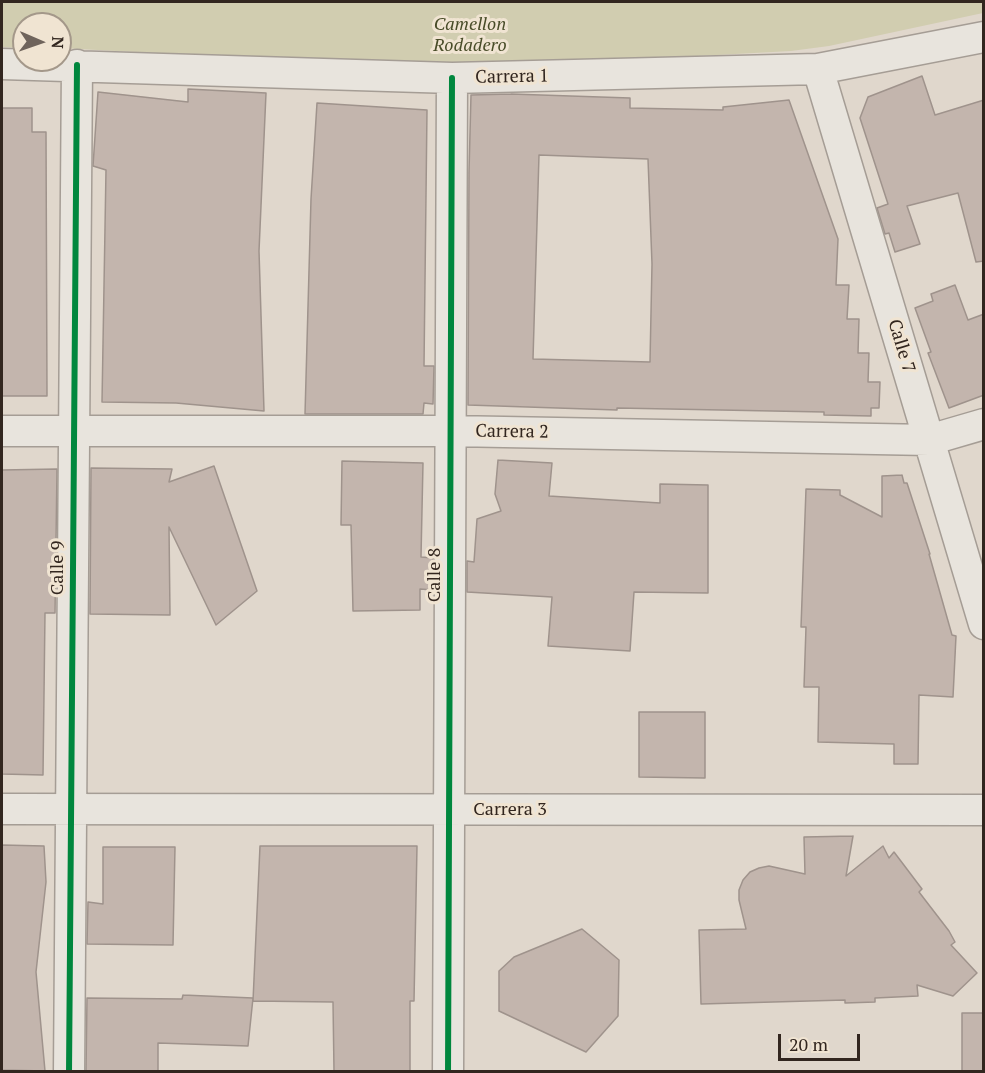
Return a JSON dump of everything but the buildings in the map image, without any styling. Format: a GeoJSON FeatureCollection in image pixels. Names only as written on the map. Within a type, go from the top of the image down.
{"type":"FeatureCollection","features":[{"type":"Feature","properties":{"kind":"street","name":"Carrera 1"},"geometry":{"type":"LineString","coordinates":[[2,64],[452,78],[818,69],[984,36]]}},
{"type":"Feature","properties":{"kind":"street","name":"Calle 9"},"geometry":{"type":"LineString","coordinates":[[69,1071],[77,65]]}},
{"type":"Feature","properties":{"kind":"street","name":"Calle 7"},"geometry":{"type":"LineString","coordinates":[[818,69],[984,624]]}},
{"type":"Feature","properties":{"kind":"street","name":"Calle 8"},"geometry":{"type":"LineString","coordinates":[[448,1071],[452,78]]}},
{"type":"Feature","properties":{"kind":"street","name":"Carrera 2"},"geometry":{"type":"LineString","coordinates":[[2,431],[451,431],[929,440],[984,424]]}},
{"type":"Feature","properties":{"kind":"street","name":"Carrera 3"},"geometry":{"type":"LineString","coordinates":[[2,809],[984,810]]}},
{"type":"Feature","properties":{"kind":"green space","name":"Camellon Rodadero"},"geometry":{"type":"Polygon","coordinates":[[[2,2],[984,2],[983,13],[829,46],[791,51],[456,69],[72,49],[72,12],[12,12],[12,47],[2,47],[2,2]]]}},
{"type":"Feature","properties":{"kind":"cycle path"},"geometry":{"type":"LineString","coordinates":[[69,1072],[77,65]]}},
{"type":"Feature","properties":{"kind":"cycle path"},"geometry":{"type":"LineString","coordinates":[[448,1072],[452,78]]}}]}
